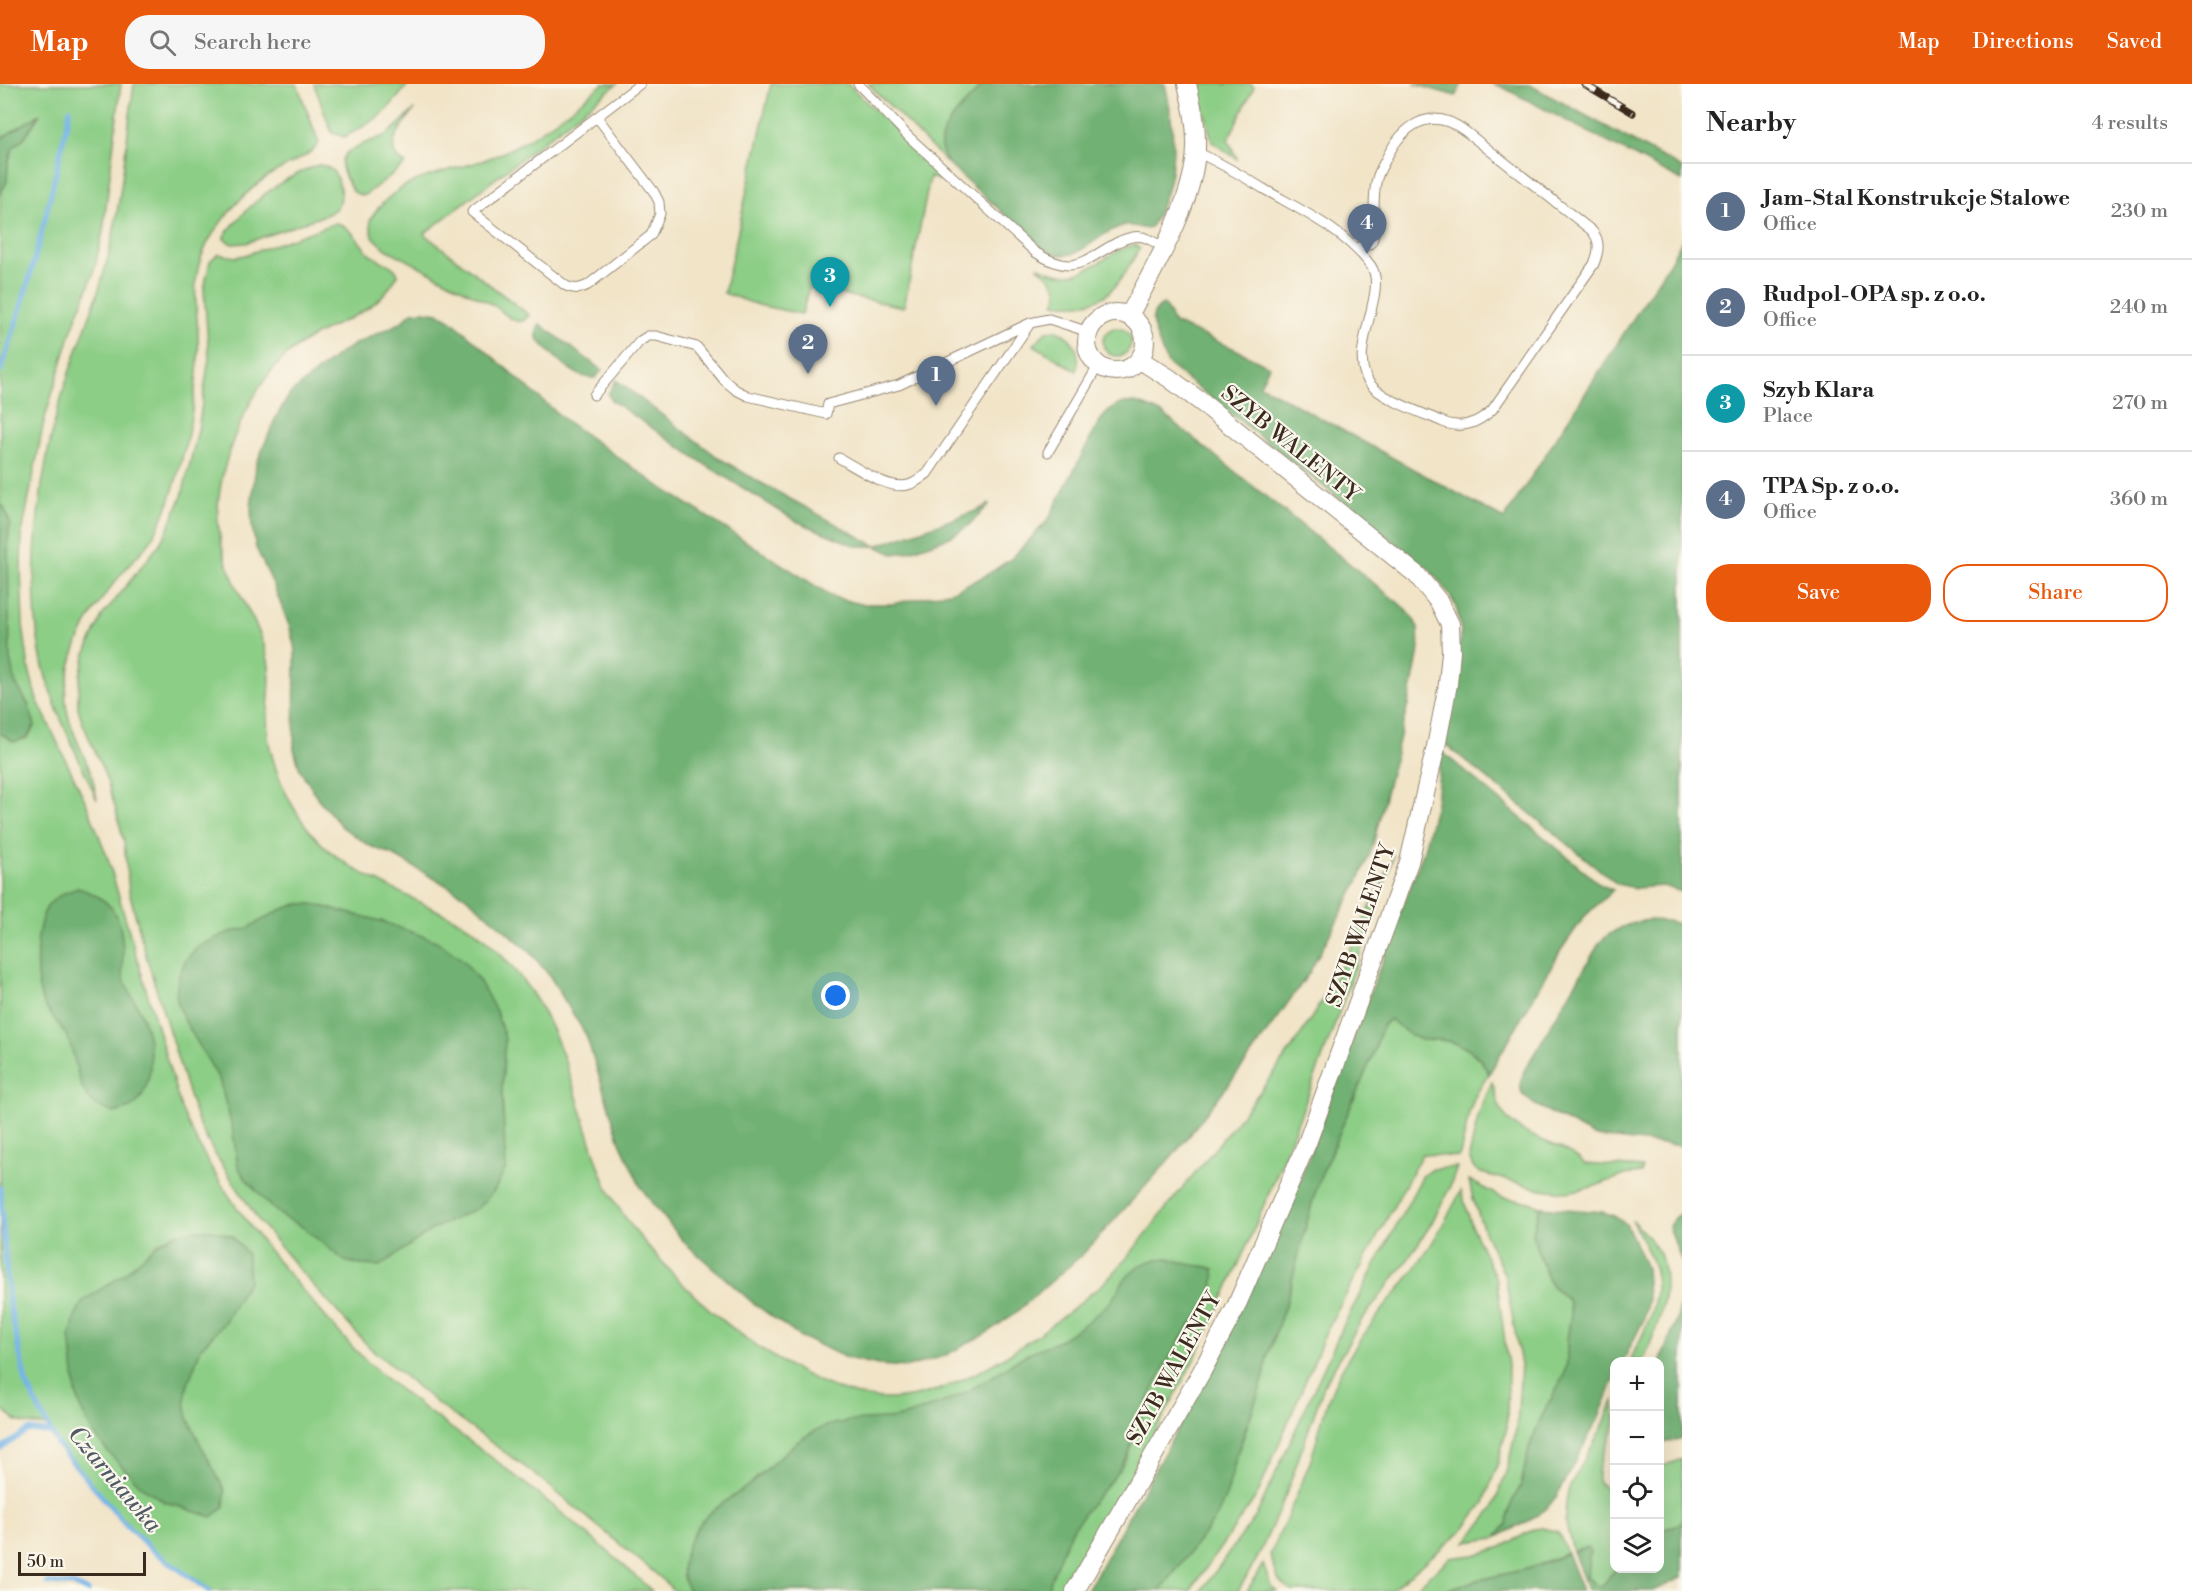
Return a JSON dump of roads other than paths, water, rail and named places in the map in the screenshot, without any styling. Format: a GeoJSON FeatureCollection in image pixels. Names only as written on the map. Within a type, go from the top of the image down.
{"type":"FeatureCollection","features":[{"type":"Feature","properties":{"kind":"street"},"geometry":{"type":"LineString","coordinates":[[1129,316],[1182,208],[1192,176],[1196,152],[1194,116],[1187,84]]}},
{"type":"Feature","properties":{"kind":"street"},"geometry":{"type":"LineString","coordinates":[[1120,313],[1129,316],[1142,328],[1145,336],[1144,353],[1140,360],[1133,367],[1116,372],[1098,366],[1088,351],[1089,332],[1101,317],[1120,313]]}},
{"type":"Feature","properties":{"kind":"street","name":"SZYB WALENTY"},"geometry":{"type":"LineString","coordinates":[[1075,1591],[1201,1373],[1234,1309],[1307,1143],[1409,862],[1437,742],[1448,684],[1451,652],[1450,624],[1439,602],[1417,575],[1209,408],[1140,360]]}},
{"type":"Feature","properties":{"kind":"lane"},"geometry":{"type":"LineString","coordinates":[[597,117],[654,192],[660,213],[651,235],[588,285],[574,289],[566,286],[472,212],[640,84]]}},
{"type":"Feature","properties":{"kind":"lane"},"geometry":{"type":"LineString","coordinates":[[858,84],[917,144],[1035,252],[1051,263],[1069,267],[1088,261],[1128,237],[1141,237],[1164,247]]}},
{"type":"Feature","properties":{"kind":"lane"},"geometry":{"type":"LineString","coordinates":[[1196,152],[1321,222],[1355,248],[1375,273],[1375,290],[1364,334],[1364,370],[1368,381],[1388,397],[1447,424],[1458,426],[1474,423],[1483,419],[1492,410],[1594,264],[1598,246],[1596,236],[1590,230],[1465,131],[1450,122],[1430,118],[1409,128],[1389,151],[1376,181],[1373,202],[1373,238],[1368,246],[1355,248]]}},
{"type":"Feature","properties":{"kind":"lane"},"geometry":{"type":"LineString","coordinates":[[594,395],[640,341],[648,336],[697,347],[725,381],[748,396],[826,414],[828,404],[900,386],[1030,323],[1049,319],[1089,332]]}},
{"type":"Feature","properties":{"kind":"lane"},"geometry":{"type":"LineString","coordinates":[[838,458],[895,486],[910,485],[927,474],[1030,323]]}},
{"type":"Feature","properties":{"kind":"lane"},"geometry":{"type":"LineString","coordinates":[[1048,452],[1098,366]]}},
{"type":"Feature","properties":{"kind":"waterway","name":"Czarniawka"},"geometry":{"type":"LineString","coordinates":[[0,372],[39,242],[70,109]]}},
{"type":"Feature","properties":{"kind":"waterway","name":"Czarniawka"},"geometry":{"type":"LineString","coordinates":[[0,1188],[9,1302],[26,1383],[57,1444],[127,1526],[151,1549],[209,1591]]}},
{"type":"Feature","properties":{"kind":"waterway"},"geometry":{"type":"LineString","coordinates":[[0,1449],[29,1430],[52,1433]]}},
{"type":"Feature","properties":{"kind":"waterway"},"geometry":{"type":"LineString","coordinates":[[47,1583],[74,1585],[88,1591]]}},
{"type":"Feature","properties":{"kind":"railway"},"geometry":{"type":"LineString","coordinates":[[1584,84],[1633,113]]}},
{"type":"Feature","properties":{"kind":"place","name":"TPA Sp. z o.o."},"geometry":{"type":"Point","coordinates":[1367,254]}},
{"type":"Feature","properties":{"kind":"place","name":"Szyb Klara"},"geometry":{"type":"Point","coordinates":[830,307]}},
{"type":"Feature","properties":{"kind":"place","name":"Rudpol-OPA sp. z o.o."},"geometry":{"type":"Point","coordinates":[808,374]}},
{"type":"Feature","properties":{"kind":"place","name":"Jam-Stal Konstrukcje Stalowe"},"geometry":{"type":"Point","coordinates":[936,406]}}]}
